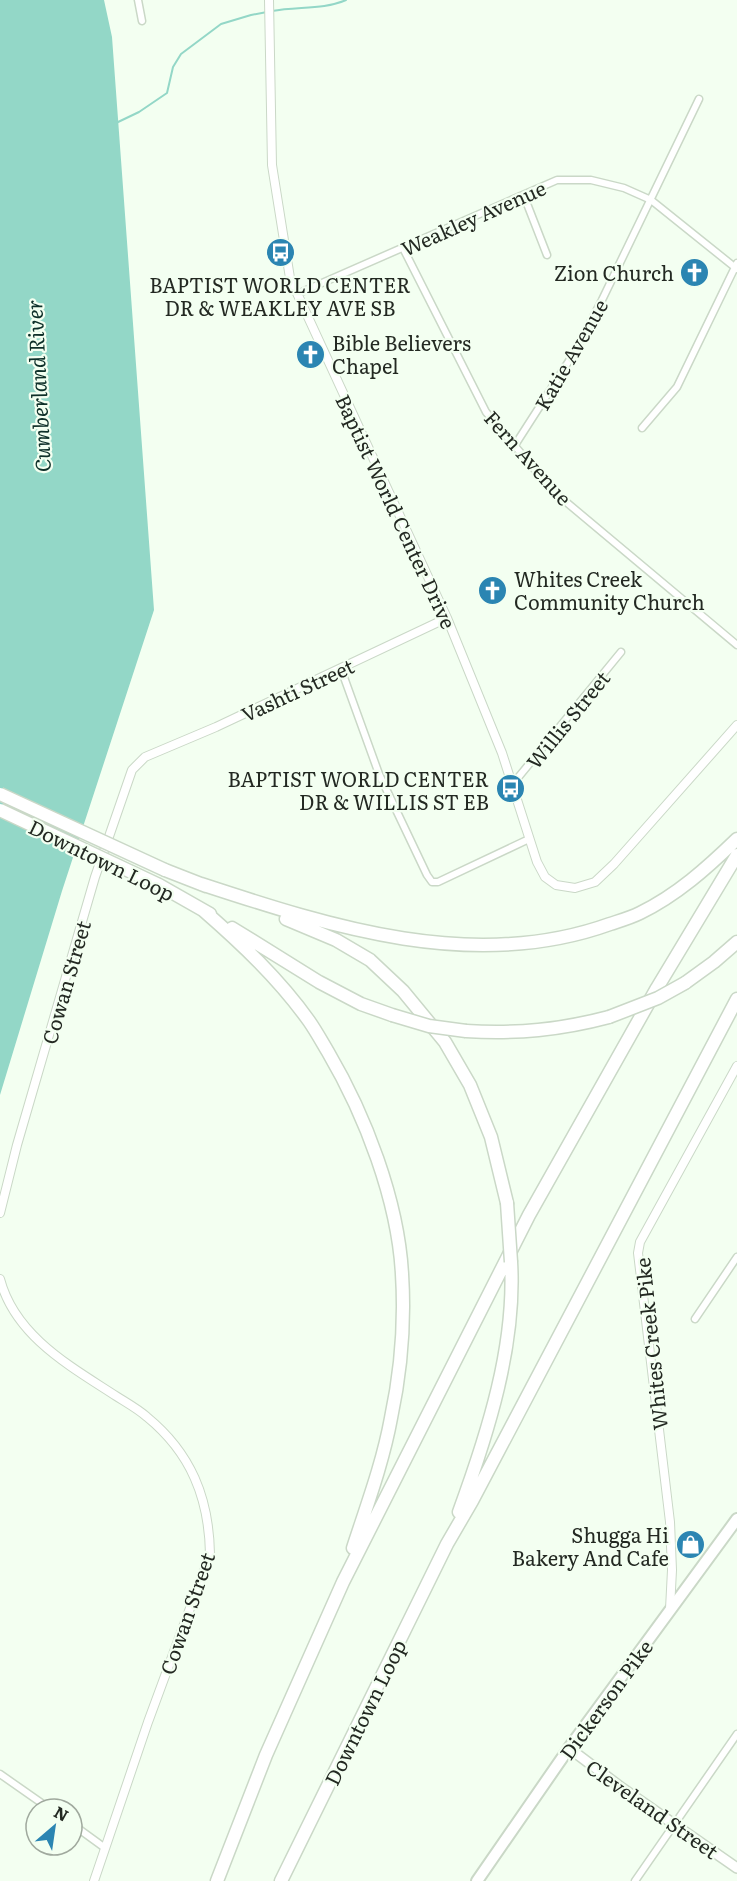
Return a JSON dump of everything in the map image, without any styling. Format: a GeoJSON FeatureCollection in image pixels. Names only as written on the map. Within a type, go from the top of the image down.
{"type":"FeatureCollection","features":[{"type":"Feature","properties":{"kind":"highway","name":"Downtown Loop"},"geometry":{"type":"LineString","coordinates":[[0,794],[165,870],[201,884]]}},
{"type":"Feature","properties":{"kind":"highway","name":"Downtown Loop"},"geometry":{"type":"LineString","coordinates":[[0,810],[159,885],[203,910]]}},
{"type":"Feature","properties":{"kind":"highway"},"geometry":{"type":"LineString","coordinates":[[201,884],[288,913],[347,928],[405,939],[454,944],[503,945],[549,941],[592,930],[639,914],[676,892],[737,839]]}},
{"type":"Feature","properties":{"kind":"highway"},"geometry":{"type":"LineString","coordinates":[[217,1881],[266,1755],[343,1582],[529,1215],[657,988],[737,855]]}},
{"type":"Feature","properties":{"kind":"highway"},"geometry":{"type":"LineString","coordinates":[[201,884],[336,940],[370,960],[403,991],[445,1042],[470,1085],[491,1137],[507,1203],[513,1289],[507,1347],[470,1482],[447,1544]]}},
{"type":"Feature","properties":{"kind":"highway"},"geometry":{"type":"LineString","coordinates":[[203,910],[248,950],[280,983],[310,1022],[343,1078],[364,1122],[382,1174],[394,1223],[402,1272],[399,1370],[383,1452],[343,1582]]}},
{"type":"Feature","properties":{"kind":"highway"},"geometry":{"type":"LineString","coordinates":[[203,910],[319,982],[361,1004],[429,1026],[466,1031],[505,1033],[543,1031],[578,1026],[609,1017],[657,998],[685,983],[737,942]]}},
{"type":"Feature","properties":{"kind":"highway"},"geometry":{"type":"LineString","coordinates":[[447,1544],[737,999]]}},
{"type":"Feature","properties":{"kind":"highway","name":"Downtown Loop"},"geometry":{"type":"LineString","coordinates":[[281,1881],[447,1544]]}},
{"type":"Feature","properties":{"kind":"main road","name":"Dickerson Pike"},"geometry":{"type":"LineString","coordinates":[[477,1881],[569,1748],[737,1519]]}},
{"type":"Feature","properties":{"kind":"main road","name":"Cleveland Street"},"geometry":{"type":"LineString","coordinates":[[569,1748],[737,1868]]}},
{"type":"Feature","properties":{"kind":"street"},"geometry":{"type":"LineString","coordinates":[[138,0],[142,21]]}},
{"type":"Feature","properties":{"kind":"street","name":"Baptist World Center Drive"},"geometry":{"type":"LineString","coordinates":[[269,0],[272,165],[290,278],[447,618],[502,753],[529,839],[545,877],[556,885],[575,888],[595,882],[614,864],[737,725]]}},
{"type":"Feature","properties":{"kind":"street","name":"Katie Avenue"},"geometry":{"type":"LineString","coordinates":[[515,445],[574,352],[603,300],[699,99]]}},
{"type":"Feature","properties":{"kind":"street","name":"Weakley Avenue"},"geometry":{"type":"LineString","coordinates":[[297,294],[557,180],[591,180],[624,188],[651,200],[736,266]]}},
{"type":"Feature","properties":{"kind":"street"},"geometry":{"type":"LineString","coordinates":[[524,196],[547,255]]}},
{"type":"Feature","properties":{"kind":"street","name":"Fern Avenue"},"geometry":{"type":"LineString","coordinates":[[403,248],[486,412],[553,490],[737,645]]}},
{"type":"Feature","properties":{"kind":"street"},"geometry":{"type":"LineString","coordinates":[[642,428],[677,387],[736,266]]}},
{"type":"Feature","properties":{"kind":"street","name":"Vashti Street"},"geometry":{"type":"LineString","coordinates":[[145,757],[216,727],[447,618]]}},
{"type":"Feature","properties":{"kind":"street","name":"Willis Street"},"geometry":{"type":"LineString","coordinates":[[512,785],[621,652]]}},
{"type":"Feature","properties":{"kind":"street"},"geometry":{"type":"LineString","coordinates":[[341,669],[379,774],[432,882],[438,882],[529,839]]}},
{"type":"Feature","properties":{"kind":"street","name":"Cowan Street"},"geometry":{"type":"LineString","coordinates":[[0,1214],[17,1145],[95,877],[132,770],[145,757]]}},
{"type":"Feature","properties":{"kind":"street","name":"Whites Creek Pike"},"geometry":{"type":"LineString","coordinates":[[670,1609],[672,1570],[670,1521],[638,1253],[640,1242],[737,1066]]}},
{"type":"Feature","properties":{"kind":"street"},"geometry":{"type":"LineString","coordinates":[[695,1318],[737,1257]]}},
{"type":"Feature","properties":{"kind":"street","name":"Cowan Street"},"geometry":{"type":"LineString","coordinates":[[0,1279],[7,1300],[29,1331],[45,1348],[147,1416],[167,1436],[190,1465],[200,1487],[210,1531],[210,1554],[148,1722],[94,1881]]}},
{"type":"Feature","properties":{"kind":"street"},"geometry":{"type":"LineString","coordinates":[[635,1881],[737,1734]]}},
{"type":"Feature","properties":{"kind":"street"},"geometry":{"type":"LineString","coordinates":[[0,1774],[33,1797]]}},
{"type":"Feature","properties":{"kind":"street"},"geometry":{"type":"LineString","coordinates":[[84,1833],[105,1848]]}},
{"type":"Feature","properties":{"kind":"water","name":"Cumberland River"},"geometry":{"type":"Polygon","coordinates":[[[0,0],[104,0],[112,37],[154,610],[62,891],[0,1095],[0,0]]]}},
{"type":"Feature","properties":{"kind":"waterway"},"geometry":{"type":"LineString","coordinates":[[272,11],[319,7],[346,0]]}},
{"type":"Feature","properties":{"kind":"waterway"},"geometry":{"type":"LineString","coordinates":[[116,123],[139,112],[167,93],[173,67],[181,54],[221,24],[267,12]]}},
{"type":"Feature","properties":{"kind":"place","name":"BAPTIST WORLD CENTER DR & WEAKLEY AVE SB"},"geometry":{"type":"Point","coordinates":[280,253]}},
{"type":"Feature","properties":{"kind":"place","name":"Zion Church"},"geometry":{"type":"Point","coordinates":[695,272]}},
{"type":"Feature","properties":{"kind":"place","name":"Bible Believers Chapel"},"geometry":{"type":"Point","coordinates":[311,354]}},
{"type":"Feature","properties":{"kind":"place","name":"Whites Creek Community Church"},"geometry":{"type":"Point","coordinates":[493,590]}},
{"type":"Feature","properties":{"kind":"place","name":"BAPTIST WORLD CENTER DR & WILLIS ST EB"},"geometry":{"type":"Point","coordinates":[510,789]}},
{"type":"Feature","properties":{"kind":"place","name":"Shugga Hi Bakery And Cafe"},"geometry":{"type":"Point","coordinates":[690,1545]}}]}
